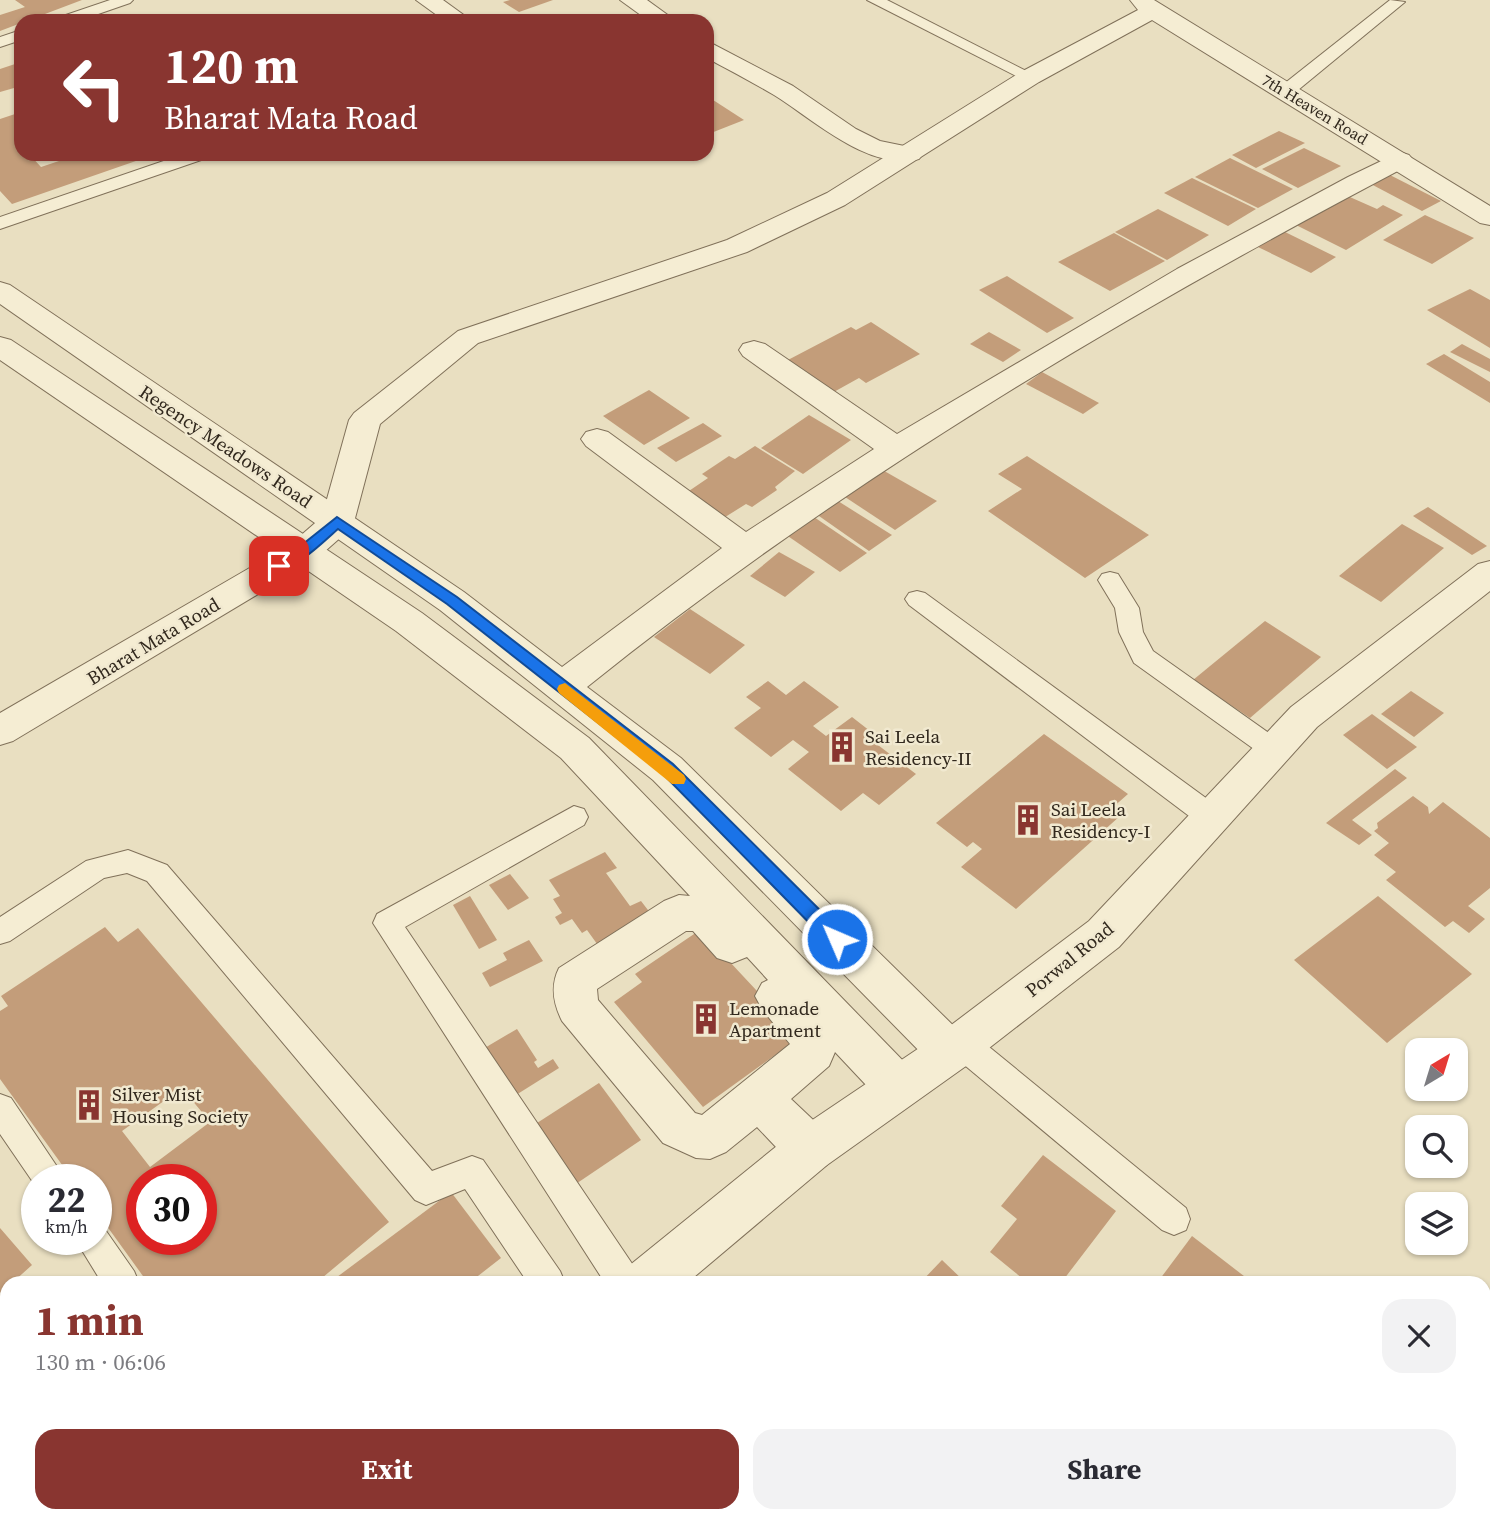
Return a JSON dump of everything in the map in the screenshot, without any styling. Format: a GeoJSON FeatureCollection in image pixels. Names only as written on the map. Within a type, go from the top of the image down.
{"type":"FeatureCollection","features":[{"type":"Feature","properties":{"kind":"street"},"geometry":{"type":"LineString","coordinates":[[427,0],[450,14]]}},
{"type":"Feature","properties":{"kind":"street"},"geometry":{"type":"LineString","coordinates":[[631,0],[654,14]]}},
{"type":"Feature","properties":{"kind":"street"},"geometry":{"type":"LineString","coordinates":[[337,522],[365,420],[468,337],[737,246],[836,200],[1146,6]]}},
{"type":"Feature","properties":{"kind":"street","name":"7th Heaven Road"},"geometry":{"type":"LineString","coordinates":[[1146,6],[1490,217]]}},
{"type":"Feature","properties":{"kind":"street"},"geometry":{"type":"LineString","coordinates":[[714,52],[784,91],[847,134],[873,147],[911,154]]}},
{"type":"Feature","properties":{"kind":"street"},"geometry":{"type":"LineString","coordinates":[[562,687],[602,654],[786,518],[979,395],[1278,222],[1400,160]]}},
{"type":"Feature","properties":{"kind":"street","name":"Regency Meadows Road"},"geometry":{"type":"LineString","coordinates":[[0,291],[452,601],[667,769],[955,1047]]}},
{"type":"Feature","properties":{"kind":"street"},"geometry":{"type":"LineString","coordinates":[[0,346],[409,622],[575,748],[898,1087]]}},
{"type":"Feature","properties":{"kind":"street"},"geometry":{"type":"LineString","coordinates":[[754,350],[896,449]]}},
{"type":"Feature","properties":{"kind":"street"},"geometry":{"type":"LineString","coordinates":[[597,439],[746,549]]}},
{"type":"Feature","properties":{"kind":"street","name":"Bharat Mata Road"},"geometry":{"type":"LineString","coordinates":[[0,731],[303,552],[337,522]]}},
{"type":"Feature","properties":{"kind":"street","name":"Porwal Road"},"geometry":{"type":"LineString","coordinates":[[656,1276],[810,1149],[955,1047],[1104,934],[1304,717],[1490,573]]}},
{"type":"Feature","properties":{"kind":"street"},"geometry":{"type":"LineString","coordinates":[[680,913],[704,914],[811,1035],[813,1052],[760,1098],[710,1137],[696,1136],[679,1128],[577,1007],[574,981],[680,913]]}},
{"type":"Feature","properties":{"kind":"street"},"geometry":{"type":"LineString","coordinates":[[760,1098],[810,1149]]}},
{"type":"Feature","properties":{"kind":"lane"},"geometry":{"type":"LineString","coordinates":[[84,14],[125,0]]}},
{"type":"Feature","properties":{"kind":"lane"},"geometry":{"type":"LineString","coordinates":[[875,0],[1030,77]]}},
{"type":"Feature","properties":{"kind":"lane"},"geometry":{"type":"LineString","coordinates":[[1286,91],[1398,2]]}},
{"type":"Feature","properties":{"kind":"lane"},"geometry":{"type":"LineString","coordinates":[[2,219],[180,161]]}},
{"type":"Feature","properties":{"kind":"lane"},"geometry":{"type":"LineString","coordinates":[[1110,580],[1128,608],[1131,632],[1143,657],[1274,750]]}},
{"type":"Feature","properties":{"kind":"lane"},"geometry":{"type":"LineString","coordinates":[[917,599],[1211,817]]}},
{"type":"Feature","properties":{"kind":"lane"},"geometry":{"type":"LineString","coordinates":[[574,817],[387,923],[620,1276]]}},
{"type":"Feature","properties":{"kind":"lane"},"geometry":{"type":"LineString","coordinates":[[0,932],[96,869],[128,861],[157,873],[426,1189],[472,1171],[543,1276]]}},
{"type":"Feature","properties":{"kind":"lane"},"geometry":{"type":"LineString","coordinates":[[955,1047],[1174,1219]]}},
{"type":"Feature","properties":{"kind":"lane"},"geometry":{"type":"LineString","coordinates":[[0,1108],[39,1164]]}},
{"type":"Feature","properties":{"kind":"lane"},"geometry":{"type":"LineString","coordinates":[[103,1255],[117,1276]]}},
{"type":"Feature","properties":{"kind":"building"},"geometry":{"type":"Polygon","coordinates":[[[15,0],[82,0],[45,14],[14,14],[14,26],[0,31],[0,15],[25,7],[15,0]]]}},
{"type":"Feature","properties":{"kind":"building"},"geometry":{"type":"Polygon","coordinates":[[[553,0],[519,12],[503,2],[553,0]]]}},
{"type":"Feature","properties":{"kind":"building"},"geometry":{"type":"Polygon","coordinates":[[[14,64],[14,88],[0,92],[0,69],[14,64]]]}},
{"type":"Feature","properties":{"kind":"building"},"geometry":{"type":"Polygon","coordinates":[[[714,101],[744,120],[714,132],[714,101]]]}},
{"type":"Feature","properties":{"kind":"building"},"geometry":{"type":"Polygon","coordinates":[[[14,114],[14,161],[35,161],[41,167],[59,161],[136,161],[12,204],[0,191],[0,119],[14,114]]]}},
{"type":"Feature","properties":{"kind":"building"},"geometry":{"type":"Polygon","coordinates":[[[1279,131],[1305,143],[1256,168],[1232,155],[1279,131]]]}},
{"type":"Feature","properties":{"kind":"building"},"geometry":{"type":"Polygon","coordinates":[[[1304,148],[1341,166],[1298,188],[1262,169],[1304,148]]]}},
{"type":"Feature","properties":{"kind":"building"},"geometry":{"type":"Polygon","coordinates":[[[1230,158],[1293,189],[1258,208],[1195,177],[1230,158]]]}},
{"type":"Feature","properties":{"kind":"building"},"geometry":{"type":"Polygon","coordinates":[[[1388,174],[1441,201],[1422,211],[1369,183],[1388,174]]]}},
{"type":"Feature","properties":{"kind":"building"},"geometry":{"type":"Polygon","coordinates":[[[1192,178],[1256,209],[1228,226],[1164,193],[1192,178]]]}},
{"type":"Feature","properties":{"kind":"building"},"geometry":{"type":"Polygon","coordinates":[[[1343,194],[1377,209],[1383,205],[1403,215],[1346,250],[1292,223],[1343,194]]]}},
{"type":"Feature","properties":{"kind":"building"},"geometry":{"type":"Polygon","coordinates":[[[1158,209],[1209,235],[1167,260],[1115,232],[1158,209]]]}},
{"type":"Feature","properties":{"kind":"building"},"geometry":{"type":"Polygon","coordinates":[[[1425,215],[1474,238],[1432,264],[1383,240],[1425,215]]]}},
{"type":"Feature","properties":{"kind":"building"},"geometry":{"type":"Polygon","coordinates":[[[1283,231],[1336,257],[1311,273],[1258,247],[1283,231]]]}},
{"type":"Feature","properties":{"kind":"building"},"geometry":{"type":"Polygon","coordinates":[[[1114,233],[1165,261],[1110,291],[1058,262],[1114,233]]]}},
{"type":"Feature","properties":{"kind":"building"},"geometry":{"type":"Polygon","coordinates":[[[1007,276],[1074,318],[1047,333],[979,290],[1007,276]]]}},
{"type":"Feature","properties":{"kind":"building"},"geometry":{"type":"Polygon","coordinates":[[[1470,289],[1490,300],[1490,348],[1427,310],[1470,289]]]}},
{"type":"Feature","properties":{"kind":"building"},"geometry":{"type":"Polygon","coordinates":[[[871,322],[920,354],[866,383],[859,378],[832,393],[786,361],[851,327],[856,330],[871,322]]]}},
{"type":"Feature","properties":{"kind":"building"},"geometry":{"type":"Polygon","coordinates":[[[989,332],[1021,350],[1003,362],[970,344],[989,332]]]}},
{"type":"Feature","properties":{"kind":"building"},"geometry":{"type":"Polygon","coordinates":[[[1462,344],[1490,359],[1490,372],[1450,352],[1462,344]]]}},
{"type":"Feature","properties":{"kind":"building"},"geometry":{"type":"Polygon","coordinates":[[[1444,354],[1490,382],[1490,403],[1426,364],[1444,354]]]}},
{"type":"Feature","properties":{"kind":"building"},"geometry":{"type":"Polygon","coordinates":[[[1042,372],[1099,403],[1083,414],[1026,384],[1042,372]]]}},
{"type":"Feature","properties":{"kind":"building"},"geometry":{"type":"Polygon","coordinates":[[[649,390],[690,418],[644,445],[603,416],[649,390]]]}},
{"type":"Feature","properties":{"kind":"building"},"geometry":{"type":"Polygon","coordinates":[[[809,415],[851,440],[803,474],[761,448],[809,415]]]}},
{"type":"Feature","properties":{"kind":"building"},"geometry":{"type":"Polygon","coordinates":[[[703,423],[722,436],[676,462],[657,448],[703,423]]]}},
{"type":"Feature","properties":{"kind":"building"},"geometry":{"type":"Polygon","coordinates":[[[755,446],[795,471],[775,487],[777,490],[752,507],[746,504],[722,519],[686,493],[708,478],[702,474],[729,456],[735,459],[755,446]]]}},
{"type":"Feature","properties":{"kind":"building"},"geometry":{"type":"Polygon","coordinates":[[[1027,456],[1149,535],[1085,578],[988,511],[1022,489],[998,474],[1027,456]]]}},
{"type":"Feature","properties":{"kind":"building"},"geometry":{"type":"Polygon","coordinates":[[[879,468],[937,501],[895,530],[839,493],[879,468]]]}},
{"type":"Feature","properties":{"kind":"building"},"geometry":{"type":"Polygon","coordinates":[[[830,496],[892,535],[869,551],[809,509],[830,496]]]}},
{"type":"Feature","properties":{"kind":"building"},"geometry":{"type":"Polygon","coordinates":[[[1428,507],[1487,546],[1472,555],[1413,516],[1428,507]]]}},
{"type":"Feature","properties":{"kind":"building"},"geometry":{"type":"Polygon","coordinates":[[[808,513],[867,553],[840,572],[782,532],[808,513]]]}},
{"type":"Feature","properties":{"kind":"building"},"geometry":{"type":"Polygon","coordinates":[[[1402,524],[1444,548],[1381,602],[1339,576],[1402,524]]]}},
{"type":"Feature","properties":{"kind":"building"},"geometry":{"type":"Polygon","coordinates":[[[779,552],[815,572],[785,597],[750,576],[779,552]]]}},
{"type":"Feature","properties":{"kind":"building"},"geometry":{"type":"Polygon","coordinates":[[[690,609],[745,645],[710,674],[654,637],[690,609]]]}},
{"type":"Feature","properties":{"kind":"building"},"geometry":{"type":"Polygon","coordinates":[[[1265,621],[1321,657],[1250,718],[1193,680],[1265,621]]]}},
{"type":"Feature","properties":{"kind":"building","name":"Sai Leela Residency-II"},"geometry":{"type":"Polygon","coordinates":[[[768,681],[786,695],[804,681],[839,707],[813,726],[826,736],[852,717],[879,738],[874,742],[916,774],[879,805],[863,793],[841,811],[788,769],[809,752],[793,740],[771,757],[734,728],[761,708],[746,697],[768,681]]]}},
{"type":"Feature","properties":{"kind":"building"},"geometry":{"type":"Polygon","coordinates":[[[1411,691],[1444,713],[1414,737],[1381,714],[1411,691]]]}},
{"type":"Feature","properties":{"kind":"building"},"geometry":{"type":"Polygon","coordinates":[[[1372,714],[1417,747],[1387,769],[1343,735],[1372,714]]]}},
{"type":"Feature","properties":{"kind":"building","name":"Sai Leela Residency-I"},"geometry":{"type":"Polygon","coordinates":[[[1044,734],[1128,794],[1111,809],[1120,816],[1016,909],[961,867],[982,849],[973,842],[967,847],[936,823],[1044,734]]]}},
{"type":"Feature","properties":{"kind":"building"},"geometry":{"type":"Polygon","coordinates":[[[1395,769],[1407,778],[1352,820],[1372,835],[1359,845],[1326,823],[1395,769]]]}},
{"type":"Feature","properties":{"kind":"building"},"geometry":{"type":"Polygon","coordinates":[[[1413,796],[1428,807],[1429,814],[1443,802],[1490,838],[1490,888],[1468,906],[1485,919],[1469,933],[1453,921],[1445,927],[1386,880],[1396,872],[1374,855],[1389,843],[1374,831],[1378,828],[1377,823],[1413,796]]]}},
{"type":"Feature","properties":{"kind":"building"},"geometry":{"type":"Polygon","coordinates":[[[605,852],[617,868],[606,873],[630,906],[641,901],[651,914],[600,948],[587,930],[582,933],[572,919],[560,925],[555,917],[562,913],[553,899],[560,896],[549,880],[605,852]]]}},
{"type":"Feature","properties":{"kind":"building"},"geometry":{"type":"Polygon","coordinates":[[[510,874],[529,898],[508,910],[489,885],[510,874]]]}},
{"type":"Feature","properties":{"kind":"building"},"geometry":{"type":"Polygon","coordinates":[[[470,896],[497,940],[479,949],[453,905],[470,896]]]}},
{"type":"Feature","properties":{"kind":"building"},"geometry":{"type":"Polygon","coordinates":[[[1378,896],[1472,974],[1387,1043],[1294,960],[1378,896]]]}},
{"type":"Feature","properties":{"kind":"building","name":"Silver Mist Housing Society"},"geometry":{"type":"Polygon","coordinates":[[[105,927],[118,942],[138,928],[389,1222],[324,1276],[143,1276],[128,1255],[217,1255],[217,1164],[154,1164],[210,1122],[182,1088],[122,1131],[148,1164],[126,1164],[126,1253],[112,1233],[112,1164],[61,1164],[0,1079],[0,1011],[8,1006],[1,996],[105,927]]]}},
{"type":"Feature","properties":{"kind":"building","name":"Lemonade Apartment"},"geometry":{"type":"Polygon","coordinates":[[[700,930],[800,1037],[703,1107],[614,1002],[642,982],[635,974],[700,930]]]}},
{"type":"Feature","properties":{"kind":"building"},"geometry":{"type":"Polygon","coordinates":[[[529,940],[543,961],[490,987],[482,973],[507,960],[503,953],[529,940]]]}},
{"type":"Feature","properties":{"kind":"building"},"geometry":{"type":"Polygon","coordinates":[[[517,1029],[537,1060],[534,1062],[538,1068],[553,1059],[559,1068],[503,1103],[466,1059],[517,1029]]]}},
{"type":"Feature","properties":{"kind":"building"},"geometry":{"type":"Polygon","coordinates":[[[599,1083],[641,1140],[561,1194],[520,1134],[599,1083]]]}},
{"type":"Feature","properties":{"kind":"building"},"geometry":{"type":"Polygon","coordinates":[[[1043,1155],[1116,1211],[1066,1276],[1019,1276],[990,1252],[1017,1219],[1001,1206],[1043,1155]]]}},
{"type":"Feature","properties":{"kind":"building"},"geometry":{"type":"Polygon","coordinates":[[[451,1192],[501,1258],[478,1276],[338,1276],[451,1192]]]}},
{"type":"Feature","properties":{"kind":"building"},"geometry":{"type":"Polygon","coordinates":[[[0,1228],[32,1265],[20,1276],[0,1276],[0,1228]]]}},
{"type":"Feature","properties":{"kind":"building"},"geometry":{"type":"Polygon","coordinates":[[[1192,1236],[1244,1276],[1162,1276],[1192,1236]]]}},
{"type":"Feature","properties":{"kind":"building"},"geometry":{"type":"Polygon","coordinates":[[[942,1260],[959,1276],[927,1276],[942,1260]]]}},
{"type":"Feature","properties":{"kind":"slow traffic"},"geometry":{"type":"LineString","coordinates":[[565,689],[678,779]]}},
{"type":"Feature","properties":{"kind":"place","name":"Sai Leela Residency-II"},"geometry":{"type":"Point","coordinates":[842,747]}},
{"type":"Feature","properties":{"kind":"place","name":"Sai Leela Residency-I"},"geometry":{"type":"Point","coordinates":[1028,820]}},
{"type":"Feature","properties":{"kind":"place","name":"Lemonade Apartment"},"geometry":{"type":"Point","coordinates":[706,1019]}},
{"type":"Feature","properties":{"kind":"place","name":"Silver Mist Housing Society"},"geometry":{"type":"Point","coordinates":[89,1105]}},
{"type":"Feature","properties":{"kind":"route"},"geometry":{"type":"LineString","coordinates":[[279,566],[303,552],[337,522],[452,601],[667,769],[837,939]]}}]}
